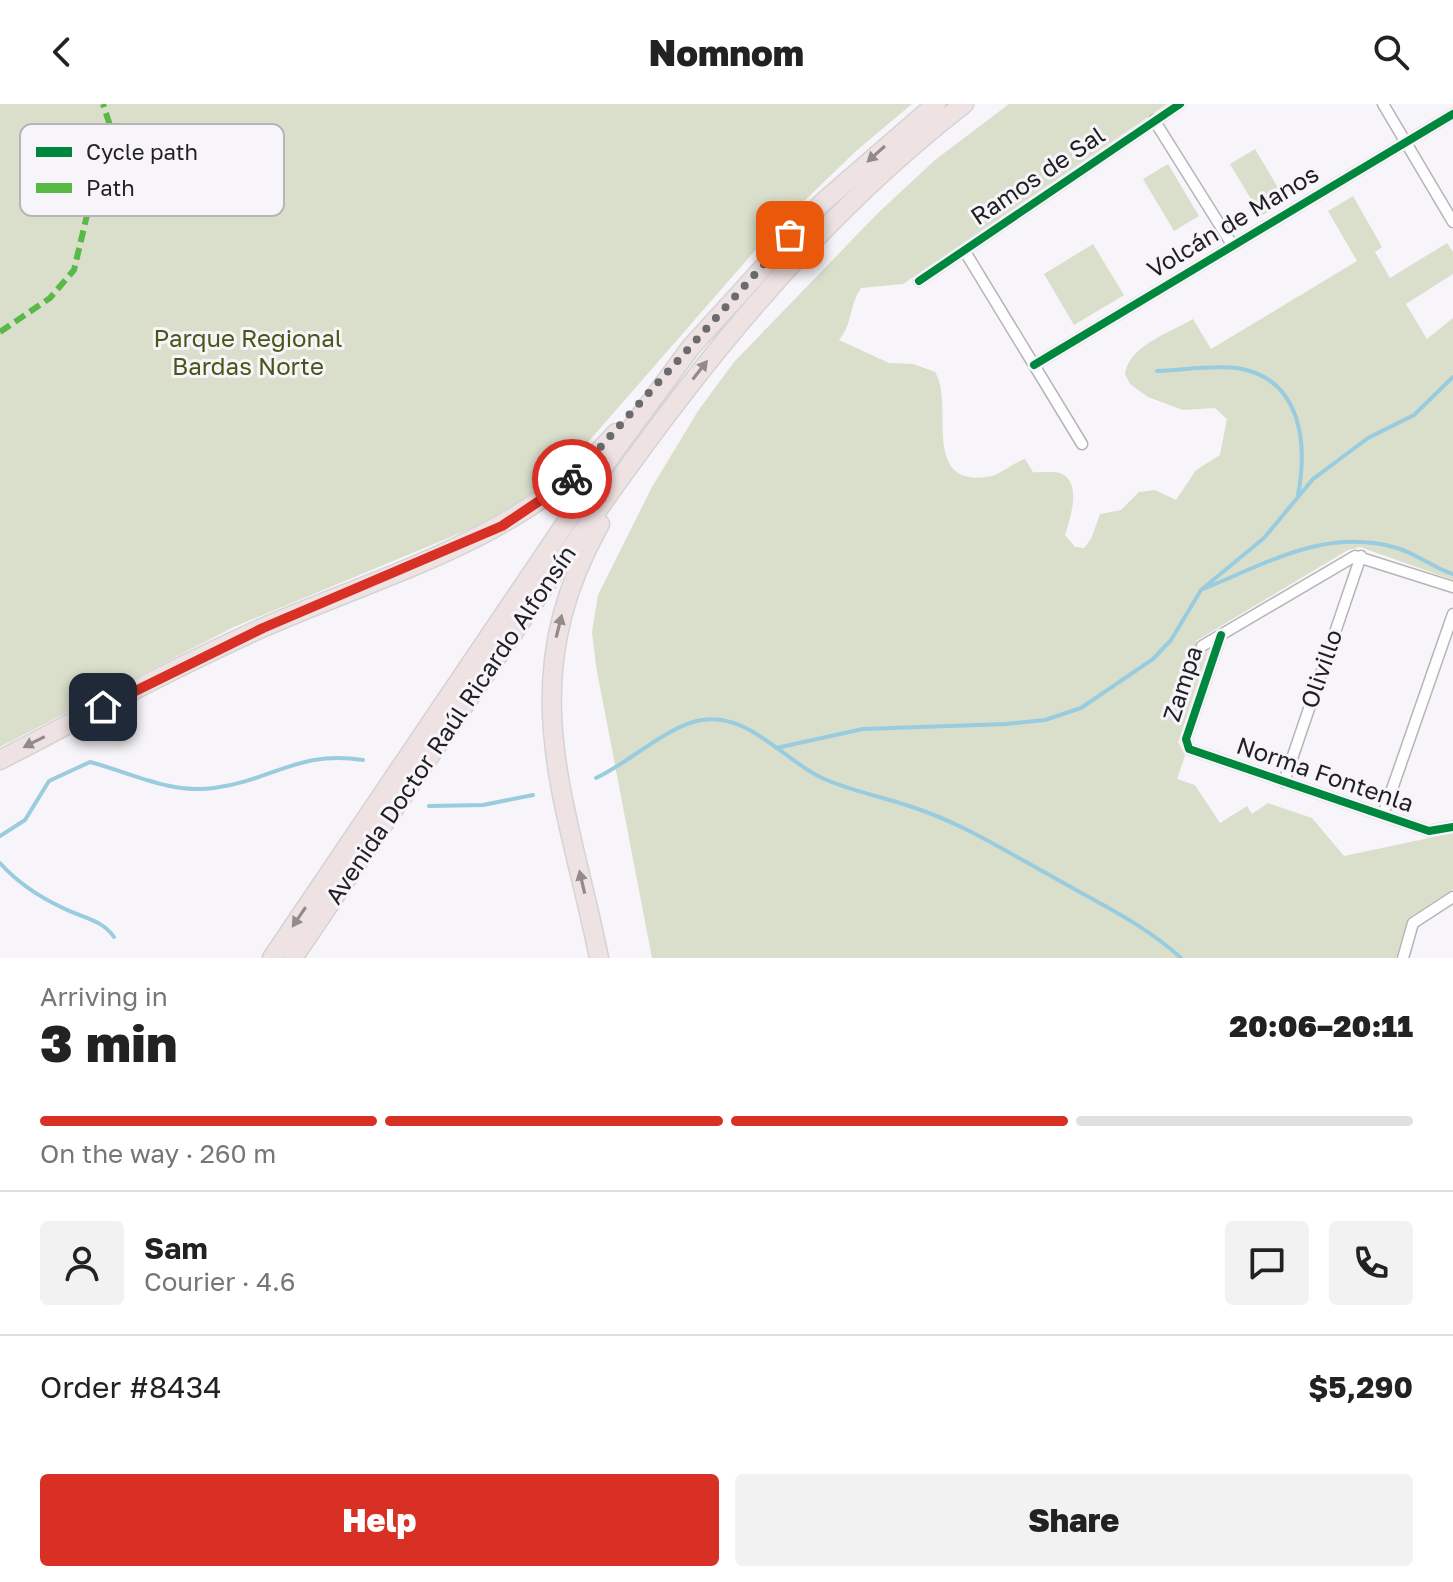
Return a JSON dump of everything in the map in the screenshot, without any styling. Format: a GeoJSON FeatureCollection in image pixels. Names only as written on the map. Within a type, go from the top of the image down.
{"type":"FeatureCollection","features":[{"type":"Feature","properties":{"kind":"highway","name":"Avenida Doctor Raúl Ricardo Alfonsín"},"geometry":{"type":"LineString","coordinates":[[272,958],[613,453],[691,347],[822,203],[936,104]]}},
{"type":"Feature","properties":{"kind":"highway","name":"Avenida Doctor Raúl Ricardo Alfonsín"},"geometry":{"type":"LineString","coordinates":[[293,958],[652,431],[729,332],[812,239],[898,156],[964,104]]}},
{"type":"Feature","properties":{"kind":"highway"},"geometry":{"type":"LineString","coordinates":[[0,760],[206,654],[470,541],[528,511],[593,458],[691,347]]}},
{"type":"Feature","properties":{"kind":"highway"},"geometry":{"type":"LineString","coordinates":[[599,958],[556,764],[550,712],[552,660],[562,614],[579,566],[652,431]]}},
{"type":"Feature","properties":{"kind":"street","name":"Ramos de Sal"},"geometry":{"type":"LineString","coordinates":[[919,281],[1180,104]]}},
{"type":"Feature","properties":{"kind":"street"},"geometry":{"type":"LineString","coordinates":[[1383,104],[1453,222]]}},
{"type":"Feature","properties":{"kind":"street","name":"Volcán de Manos"},"geometry":{"type":"LineString","coordinates":[[1034,365],[1453,114]]}},
{"type":"Feature","properties":{"kind":"street"},"geometry":{"type":"LineString","coordinates":[[1154,120],[1233,246]]}},
{"type":"Feature","properties":{"kind":"street"},"geometry":{"type":"LineString","coordinates":[[964,250],[1082,444]]}},
{"type":"Feature","properties":{"kind":"street"},"geometry":{"type":"LineString","coordinates":[[1202,646],[1344,560],[1361,556],[1453,587]]}},
{"type":"Feature","properties":{"kind":"street","name":"Olivillo"},"geometry":{"type":"LineString","coordinates":[[1284,782],[1361,556]]}},
{"type":"Feature","properties":{"kind":"street"},"geometry":{"type":"LineString","coordinates":[[1383,815],[1453,614]]}},
{"type":"Feature","properties":{"kind":"street","name":"Zampa"},"geometry":{"type":"LineString","coordinates":[[1187,747],[1186,739],[1221,635]]}},
{"type":"Feature","properties":{"kind":"street","name":"Norma Fontenla"},"geometry":{"type":"LineString","coordinates":[[1187,747],[1429,831],[1453,827]]}},
{"type":"Feature","properties":{"kind":"street"},"geometry":{"type":"LineString","coordinates":[[1403,958],[1413,923],[1453,897]]}},
{"type":"Feature","properties":{"kind":"green space","name":"Parque Regional Bardas Norte"},"geometry":{"type":"Polygon","coordinates":[[[0,104],[912,104],[856,151],[766,238],[569,464],[525,500],[475,527],[234,627],[0,747],[0,104]]]}},
{"type":"Feature","properties":{"kind":"green space"},"geometry":{"type":"Polygon","coordinates":[[[1009,104],[1167,104],[903,284],[861,288],[847,328],[839,340],[889,363],[913,364],[935,372],[942,403],[943,440],[953,469],[966,476],[987,477],[1025,459],[1033,472],[1057,472],[1067,478],[1073,501],[1065,535],[1075,547],[1084,548],[1091,539],[1100,514],[1121,510],[1139,492],[1155,490],[1176,500],[1196,470],[1220,455],[1227,419],[1215,408],[1183,410],[1148,397],[1130,384],[1125,374],[1128,364],[1142,348],[1193,319],[1211,349],[1357,261],[1328,211],[1353,196],[1382,247],[1375,252],[1390,278],[1447,243],[1453,252],[1453,274],[1406,304],[1427,339],[1453,318],[1453,580],[1360,547],[1348,550],[1196,641],[1203,653],[1208,651],[1178,742],[1185,756],[1177,779],[1195,785],[1220,823],[1247,806],[1252,814],[1268,803],[1312,818],[1344,856],[1453,833],[1453,889],[1408,918],[1396,958],[652,958],[596,666],[592,632],[598,595],[652,487],[698,411],[734,362],[878,213],[935,160],[1009,104]]]}},
{"type":"Feature","properties":{"kind":"green space"},"geometry":{"type":"Polygon","coordinates":[[[1255,149],[1286,201],[1261,216],[1230,164],[1255,149]]]}},
{"type":"Feature","properties":{"kind":"green space"},"geometry":{"type":"Polygon","coordinates":[[[1168,164],[1199,216],[1174,231],[1143,179],[1168,164]]]}},
{"type":"Feature","properties":{"kind":"green space"},"geometry":{"type":"Polygon","coordinates":[[[1093,244],[1124,295],[1074,325],[1044,274],[1093,244]]]}},
{"type":"Feature","properties":{"kind":"waterway"},"geometry":{"type":"LineString","coordinates":[[1157,371],[1237,368],[1258,374],[1275,385],[1287,399],[1300,434],[1302,454],[1298,495]]}},
{"type":"Feature","properties":{"kind":"waterway"},"geometry":{"type":"LineString","coordinates":[[776,748],[863,729],[1006,724],[1045,720],[1081,708],[1153,659],[1171,640],[1201,590],[1264,538],[1313,479],[1368,438],[1414,415],[1453,377]]}},
{"type":"Feature","properties":{"kind":"waterway"},"geometry":{"type":"LineString","coordinates":[[1203,589],[1298,551],[1346,542],[1397,548],[1453,574]]}},
{"type":"Feature","properties":{"kind":"waterway"},"geometry":{"type":"LineString","coordinates":[[596,778],[689,723],[702,720],[734,723],[750,730],[820,777],[931,814],[984,839],[1119,914],[1181,958]]}},
{"type":"Feature","properties":{"kind":"waterway"},"geometry":{"type":"LineString","coordinates":[[0,836],[25,820],[49,781],[90,762],[151,781],[198,789],[235,784],[303,762],[341,758],[363,760]]}},
{"type":"Feature","properties":{"kind":"waterway"},"geometry":{"type":"LineString","coordinates":[[429,806],[483,805],[533,795]]}},
{"type":"Feature","properties":{"kind":"waterway"},"geometry":{"type":"LineString","coordinates":[[0,863],[36,893],[97,922],[114,937]]}},
{"type":"Feature","properties":{"kind":"marked path"},"geometry":{"type":"LineString","coordinates":[[103,104],[110,124]]}},
{"type":"Feature","properties":{"kind":"marked path"},"geometry":{"type":"LineString","coordinates":[[0,332],[50,298],[74,270],[87,216]]}},
{"type":"Feature","properties":{"kind":"cycle path"},"geometry":{"type":"LineString","coordinates":[[919,281],[1180,104]]}},
{"type":"Feature","properties":{"kind":"cycle path"},"geometry":{"type":"LineString","coordinates":[[1034,365],[1453,114]]}},
{"type":"Feature","properties":{"kind":"cycle path"},"geometry":{"type":"LineString","coordinates":[[1221,635],[1186,739],[1189,749],[1429,831],[1453,827]]}},
{"type":"Feature","properties":{"kind":"way so far"},"geometry":{"type":"LineString","coordinates":[[572,479],[612,438],[790,235]]}},
{"type":"Feature","properties":{"kind":"route"},"geometry":{"type":"LineString","coordinates":[[103,707],[263,628],[502,526],[572,479]]}}]}
